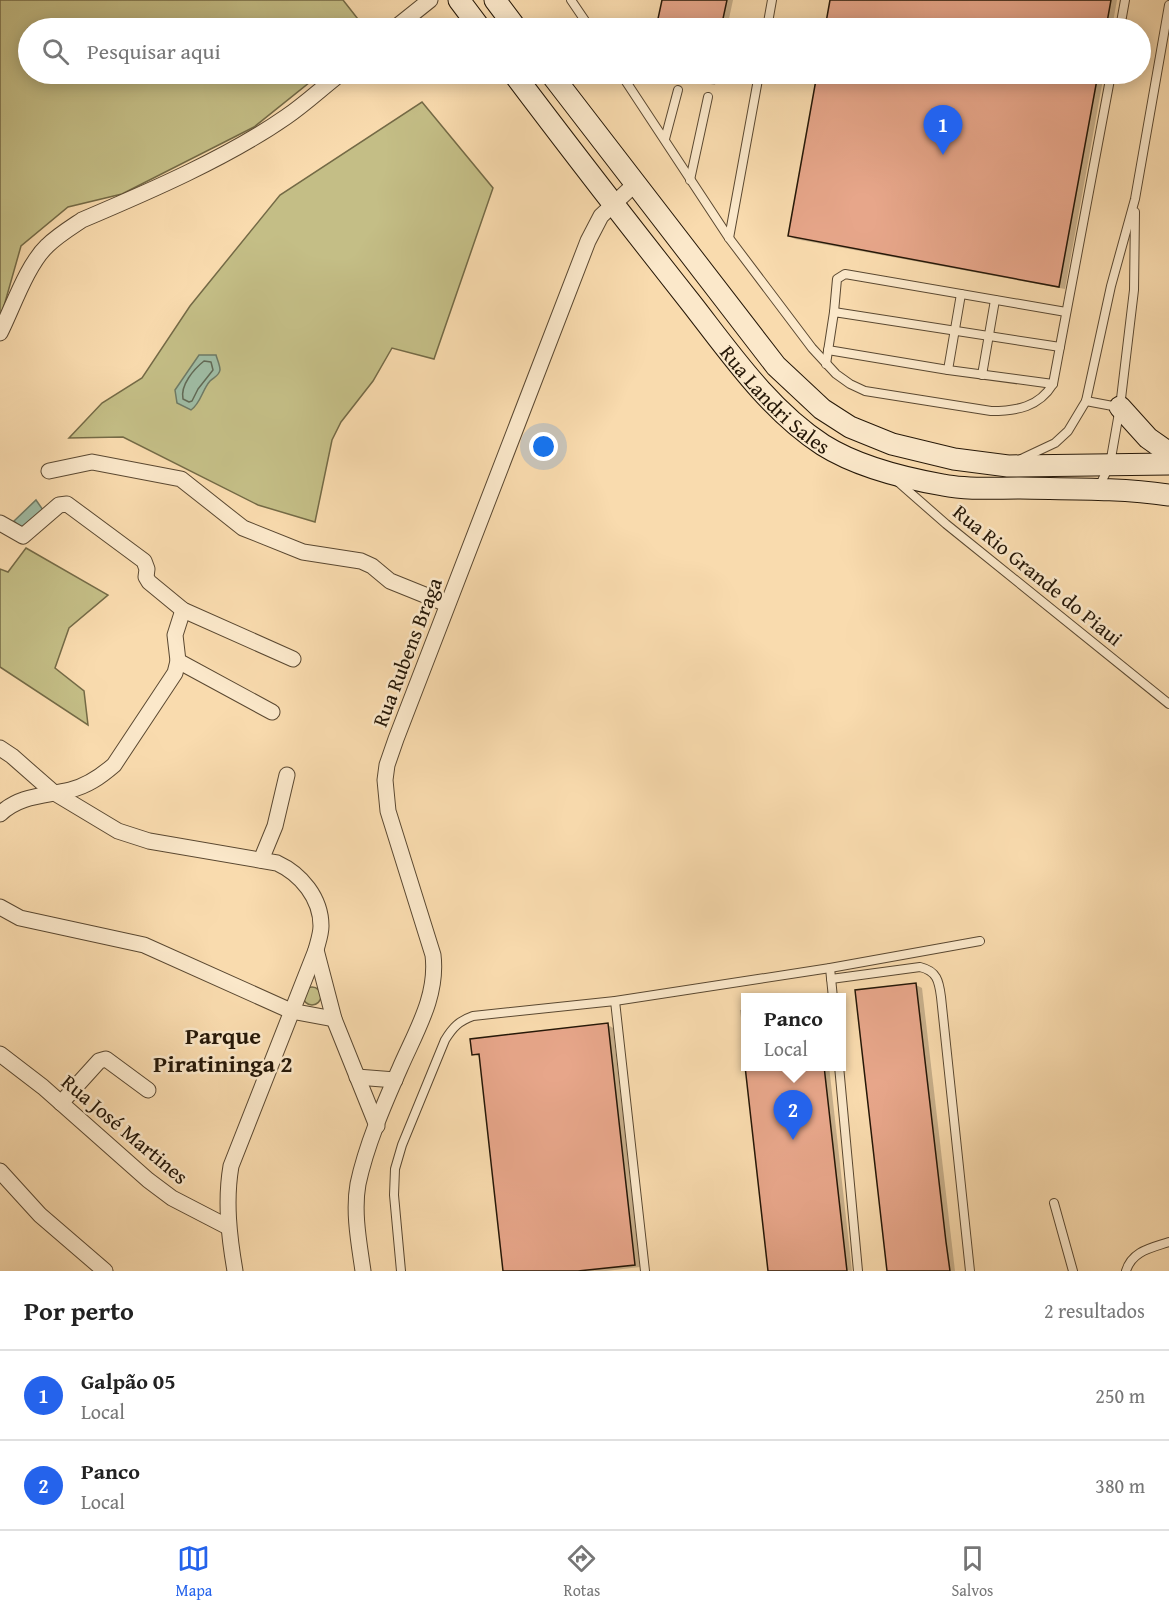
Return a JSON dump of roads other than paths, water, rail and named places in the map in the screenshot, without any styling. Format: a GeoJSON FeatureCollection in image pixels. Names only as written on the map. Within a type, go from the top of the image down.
{"type":"FeatureCollection","features":[{"type":"Feature","properties":{"kind":"street"},"geometry":{"type":"LineString","coordinates":[[408,18],[430,0]]}},
{"type":"Feature","properties":{"kind":"street"},"geometry":{"type":"LineString","coordinates":[[459,0],[472,18]]}},
{"type":"Feature","properties":{"kind":"street"},"geometry":{"type":"LineString","coordinates":[[495,0],[508,18]]}},
{"type":"Feature","properties":{"kind":"street"},"geometry":{"type":"LineString","coordinates":[[0,333],[30,268],[46,247],[64,232],[82,220],[149,190],[249,140],[286,117],[327,84]]}},
{"type":"Feature","properties":{"kind":"street","name":"Rua Landri Sales"},"geometry":{"type":"LineString","coordinates":[[522,84],[612,204],[742,368],[782,411],[825,446],[887,472],[944,485],[972,488],[1099,489],[1169,495]]}},
{"type":"Feature","properties":{"kind":"street","name":"Rua Landri Sales"},"geometry":{"type":"LineString","coordinates":[[558,84],[776,366],[822,409],[850,427],[892,444],[931,455],[1008,466],[1169,464]]}},
{"type":"Feature","properties":{"kind":"street","name":"Rua Rubens Braga"},"geometry":{"type":"LineString","coordinates":[[363,1271],[357,1222],[357,1193],[376,1126],[432,996],[435,968],[433,955],[388,811],[385,780],[387,765],[588,241],[602,216],[634,184]]}},
{"type":"Feature","properties":{"kind":"street"},"geometry":{"type":"LineString","coordinates":[[1120,407],[1148,438],[1169,453]]}},
{"type":"Feature","properties":{"kind":"street"},"geometry":{"type":"LineString","coordinates":[[49,471],[92,462],[181,479],[243,528],[303,552],[361,561],[372,566],[390,581],[447,604]]}},
{"type":"Feature","properties":{"kind":"street"},"geometry":{"type":"LineString","coordinates":[[0,523],[23,536],[59,505],[67,504],[144,561],[149,582],[183,610],[293,659]]}},
{"type":"Feature","properties":{"kind":"street"},"geometry":{"type":"LineString","coordinates":[[0,814],[24,799],[81,787],[101,776],[114,765],[170,682],[178,662],[176,635],[183,610]]}},
{"type":"Feature","properties":{"kind":"street"},"geometry":{"type":"LineString","coordinates":[[178,662],[272,712]]}},
{"type":"Feature","properties":{"kind":"street"},"geometry":{"type":"LineString","coordinates":[[0,748],[53,792],[118,831],[149,841],[277,863],[289,869],[310,891],[316,903],[321,929],[316,950],[231,1166],[228,1180],[228,1227],[235,1271]]}},
{"type":"Feature","properties":{"kind":"street"},"geometry":{"type":"LineString","coordinates":[[261,860],[275,826],[287,775]]}},
{"type":"Feature","properties":{"kind":"street"},"geometry":{"type":"LineString","coordinates":[[0,907],[20,918],[144,945],[291,1011],[334,1019]]}},
{"type":"Feature","properties":{"kind":"street"},"geometry":{"type":"LineString","coordinates":[[316,950],[334,1019],[376,1126]]}},
{"type":"Feature","properties":{"kind":"street","name":"Rua José Martines"},"geometry":{"type":"LineString","coordinates":[[0,1054],[61,1103],[148,1180],[172,1198],[228,1227]]}},
{"type":"Feature","properties":{"kind":"street"},"geometry":{"type":"LineString","coordinates":[[61,1103],[99,1061],[106,1059],[148,1090]]}},
{"type":"Feature","properties":{"kind":"street"},"geometry":{"type":"LineString","coordinates":[[357,1077],[395,1080]]}},
{"type":"Feature","properties":{"kind":"street"},"geometry":{"type":"LineString","coordinates":[[0,1171],[40,1215],[105,1271]]}},
{"type":"Feature","properties":{"kind":"lane"},"geometry":{"type":"LineString","coordinates":[[571,0],[583,18]]}},
{"type":"Feature","properties":{"kind":"lane"},"geometry":{"type":"LineString","coordinates":[[769,18],[772,0]]}},
{"type":"Feature","properties":{"kind":"lane"},"geometry":{"type":"LineString","coordinates":[[1122,18],[1125,0]]}},
{"type":"Feature","properties":{"kind":"lane"},"geometry":{"type":"LineString","coordinates":[[1003,488],[1008,466],[1055,443],[1080,415],[1086,401],[1111,286],[1135,199],[1169,5]]}},
{"type":"Feature","properties":{"kind":"lane"},"geometry":{"type":"LineString","coordinates":[[628,84],[729,238],[826,364],[850,384],[866,391],[991,411],[1006,411],[1034,404],[1046,395],[1053,384],[1109,84]]}},
{"type":"Feature","properties":{"kind":"lane"},"geometry":{"type":"LineString","coordinates":[[729,238],[757,84]]}},
{"type":"Feature","properties":{"kind":"lane"},"geometry":{"type":"LineString","coordinates":[[665,139],[678,90]]}},
{"type":"Feature","properties":{"kind":"lane"},"geometry":{"type":"LineString","coordinates":[[690,180],[708,97]]}},
{"type":"Feature","properties":{"kind":"lane"},"geometry":{"type":"LineString","coordinates":[[1099,489],[1110,464],[1120,407],[1134,290],[1135,199]]}},
{"type":"Feature","properties":{"kind":"lane"},"geometry":{"type":"LineString","coordinates":[[826,364],[837,279],[845,274],[1066,312]]}},
{"type":"Feature","properties":{"kind":"lane"},"geometry":{"type":"LineString","coordinates":[[948,370],[961,294]]}},
{"type":"Feature","properties":{"kind":"lane"},"geometry":{"type":"LineString","coordinates":[[982,375],[995,300]]}},
{"type":"Feature","properties":{"kind":"lane"},"geometry":{"type":"LineString","coordinates":[[834,312],[1060,347]]}},
{"type":"Feature","properties":{"kind":"lane"},"geometry":{"type":"LineString","coordinates":[[828,350],[948,370],[1053,384]]}},
{"type":"Feature","properties":{"kind":"lane"},"geometry":{"type":"LineString","coordinates":[[1086,401],[1120,407]]}},
{"type":"Feature","properties":{"kind":"lane","name":"Rua Rio Grande do Piaui"},"geometry":{"type":"LineString","coordinates":[[887,472],[945,524],[1169,704]]}},
{"type":"Feature","properties":{"kind":"lane"},"geometry":{"type":"LineString","coordinates":[[401,1271],[394,1195],[395,1169],[402,1145],[436,1060],[454,1026],[462,1020],[473,1016],[615,1001],[830,968],[980,941]]}},
{"type":"Feature","properties":{"kind":"lane"},"geometry":{"type":"LineString","coordinates":[[831,979],[920,967],[929,969],[935,974],[941,997],[970,1271]]}},
{"type":"Feature","properties":{"kind":"lane"},"geometry":{"type":"LineString","coordinates":[[830,968],[832,993]]}},
{"type":"Feature","properties":{"kind":"lane"},"geometry":{"type":"LineString","coordinates":[[615,1001],[645,1271]]}},
{"type":"Feature","properties":{"kind":"lane"},"geometry":{"type":"LineString","coordinates":[[839,1071],[858,1271]]}},
{"type":"Feature","properties":{"kind":"lane"},"geometry":{"type":"LineString","coordinates":[[1054,1203],[1073,1271]]}},
{"type":"Feature","properties":{"kind":"lane"},"geometry":{"type":"LineString","coordinates":[[1126,1271],[1134,1257],[1144,1250],[1169,1242]]}},
{"type":"Feature","properties":{"kind":"water"},"geometry":{"type":"Polygon","coordinates":[[[199,355],[216,355],[220,370],[191,410],[177,403],[175,390],[199,355]]]}},
{"type":"Feature","properties":{"kind":"water"},"geometry":{"type":"Polygon","coordinates":[[[36,500],[43,510],[22,530],[14,521],[36,500]]]}},
{"type":"Feature","properties":{"kind":"place","name":"Galpão 05"},"geometry":{"type":"Point","coordinates":[943,155]}},
{"type":"Feature","properties":{"kind":"place","name":"Panco"},"geometry":{"type":"Point","coordinates":[793,1140]}},
{"type":"Feature","properties":{"kind":"district","name":"Parque Piratininga 2"},"geometry":{"type":"Point","coordinates":[223,1049]}}]}
